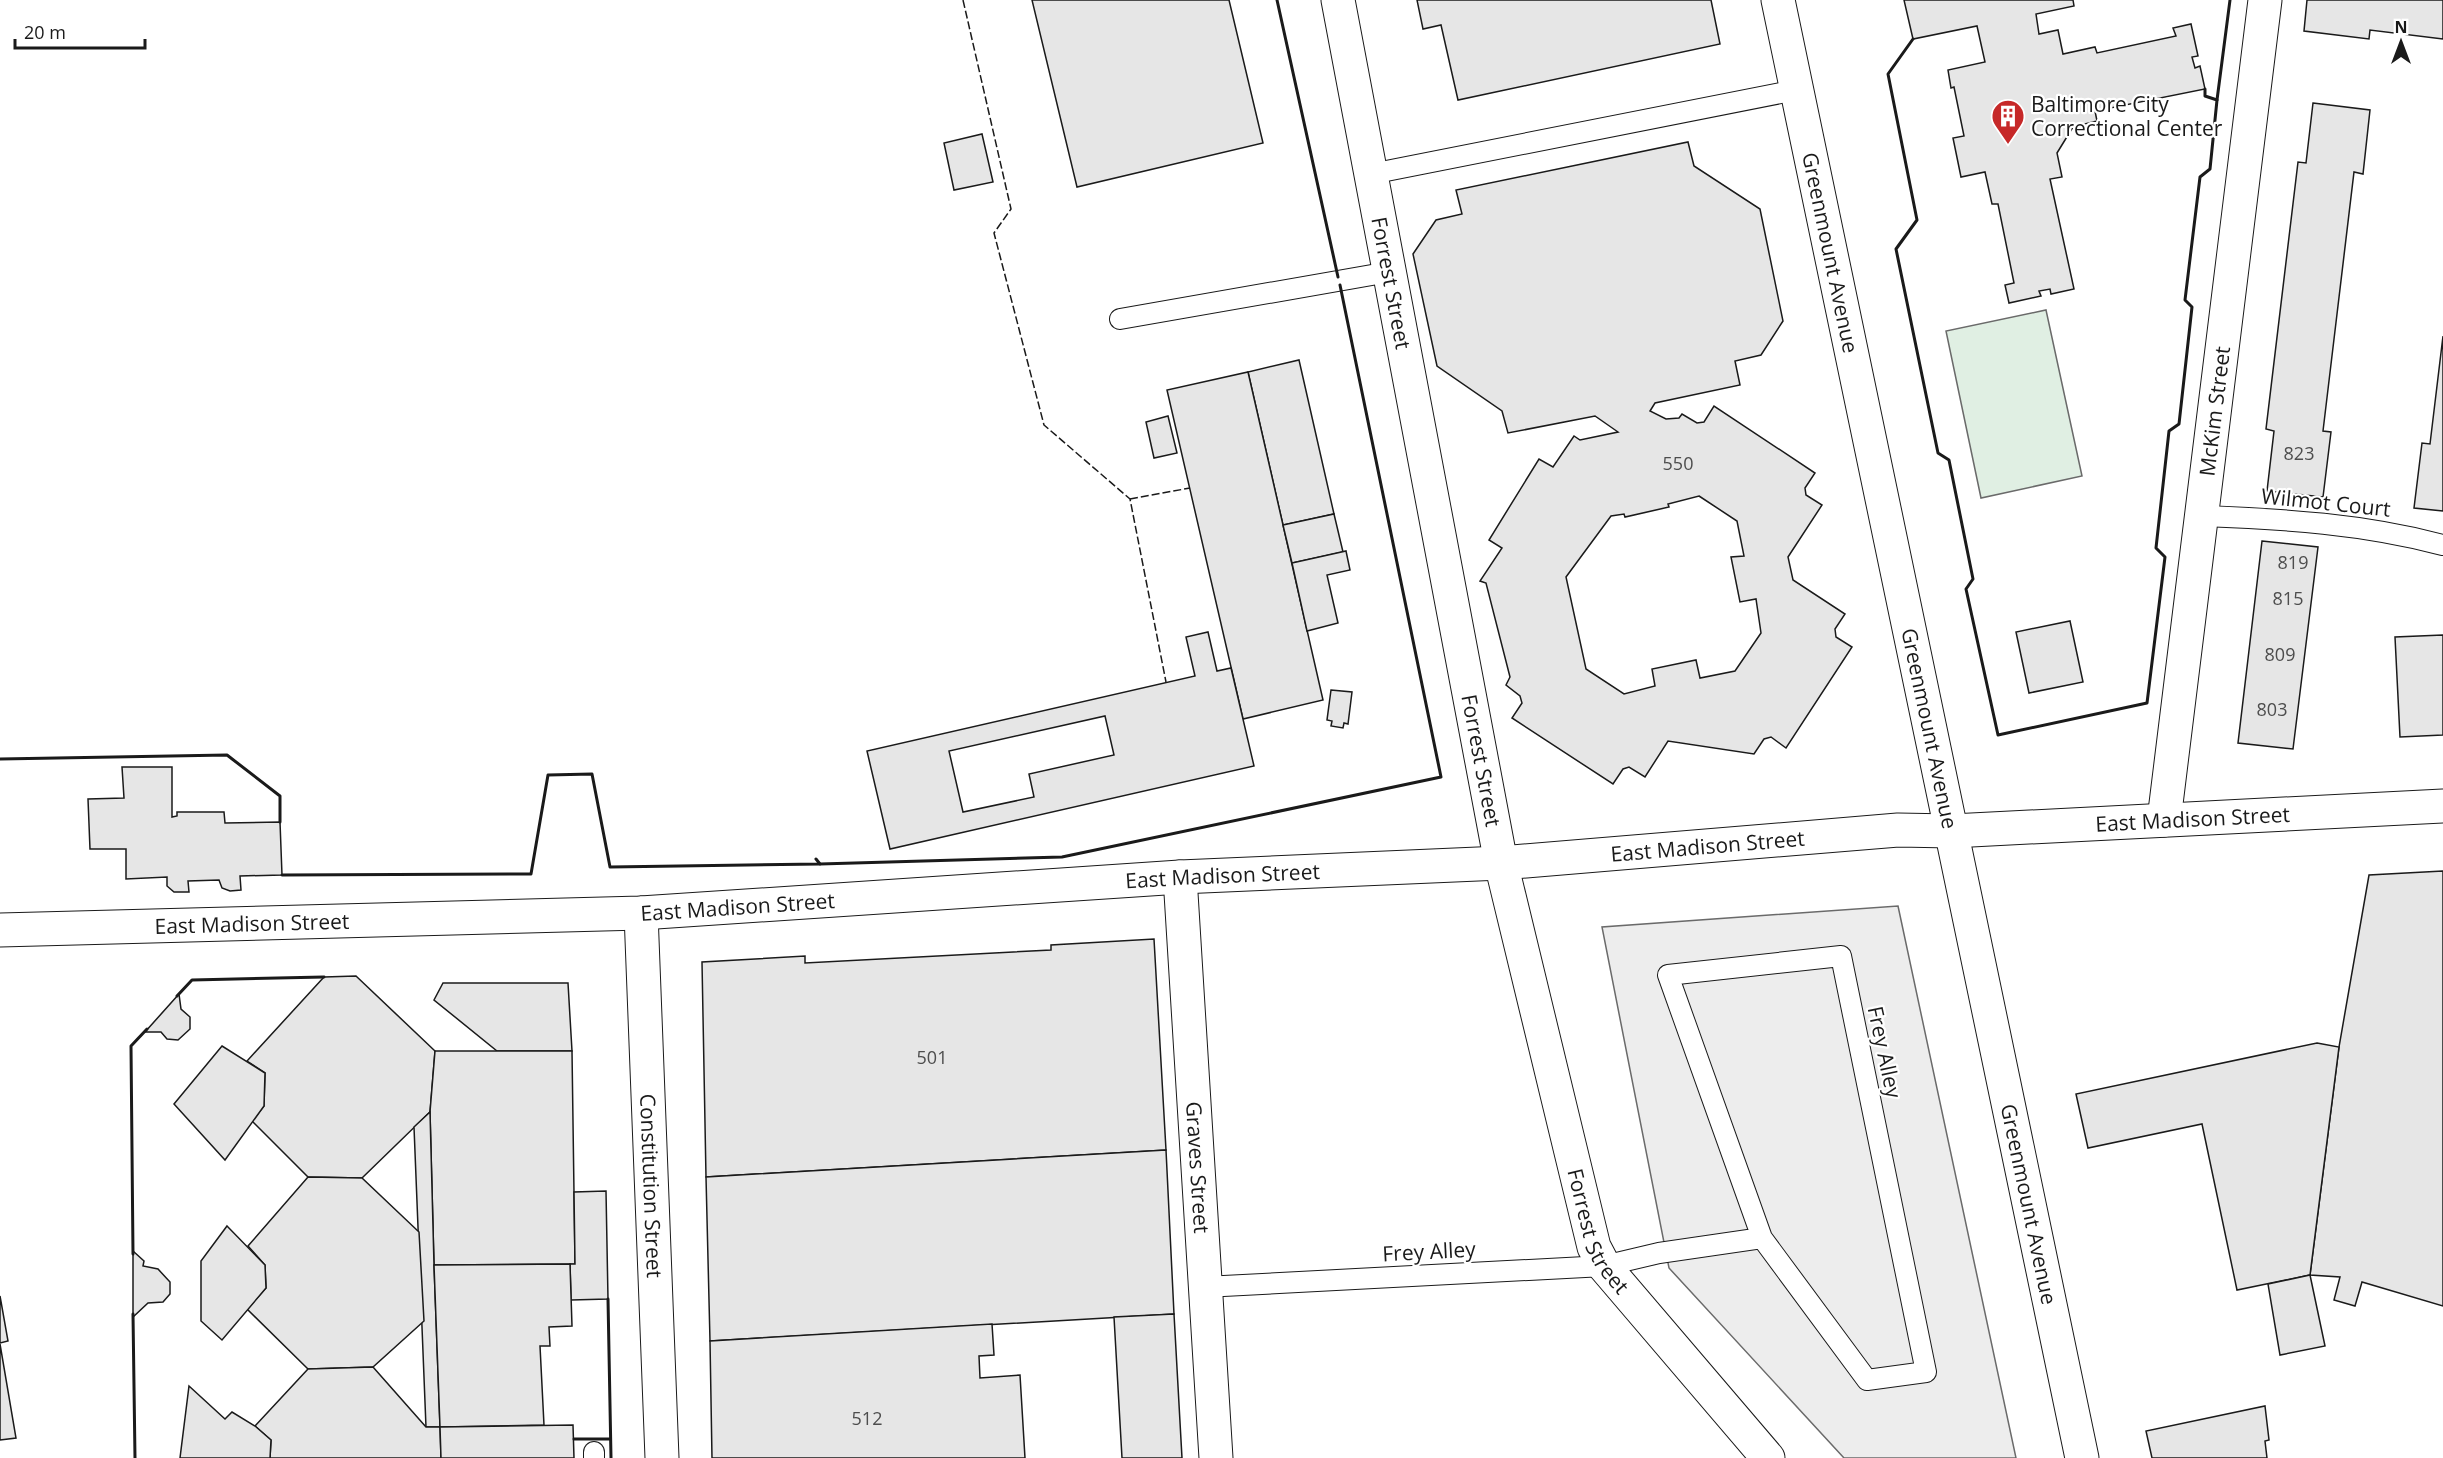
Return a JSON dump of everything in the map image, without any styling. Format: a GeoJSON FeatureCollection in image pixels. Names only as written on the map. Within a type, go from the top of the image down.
{"type":"FeatureCollection","features":[{"type":"Feature","properties":{"kind":"main road","name":"Forrest Street"},"geometry":{"type":"LineString","coordinates":[[1338,0],[1501,863],[1594,1247],[1604,1266],[1768,1458]]}},
{"type":"Feature","properties":{"kind":"main road","name":"Greenmount Avenue"},"geometry":{"type":"LineString","coordinates":[[1778,0],[2082,1458]]}},
{"type":"Feature","properties":{"kind":"main road","name":"McKim Street"},"geometry":{"type":"LineString","coordinates":[[2164,820],[2265,0]]}},
{"type":"Feature","properties":{"kind":"main road","name":"East Madison Street"},"geometry":{"type":"LineString","coordinates":[[0,930],[641,913],[1180,877],[1501,863],[1898,831],[1952,831],[2443,806]]}},
{"type":"Feature","properties":{"kind":"main road","name":"Graves Street"},"geometry":{"type":"LineString","coordinates":[[1180,877],[1216,1458]]}},
{"type":"Feature","properties":{"kind":"main road","name":"Constitution Street"},"geometry":{"type":"LineString","coordinates":[[641,913],[662,1458]]}},
{"type":"Feature","properties":{"kind":"lane"},"geometry":{"type":"LineString","coordinates":[[1371,174],[1796,90]]}},
{"type":"Feature","properties":{"kind":"lane"},"geometry":{"type":"LineString","coordinates":[[1120,319],[1389,272]]}},
{"type":"Feature","properties":{"kind":"lane","name":"Wilmot Court"},"geometry":{"type":"LineString","coordinates":[[2203,516],[2308,520],[2409,536],[2443,544]]}},
{"type":"Feature","properties":{"kind":"lane","name":"Frey Alley"},"geometry":{"type":"LineString","coordinates":[[1841,956],[1926,1372],[1867,1380],[1762,1238],[1668,975],[1841,956]]}},
{"type":"Feature","properties":{"kind":"lane","name":"Frey Alley"},"geometry":{"type":"LineString","coordinates":[[1204,1287],[1604,1266],[1659,1253],[1762,1238]]}},
{"type":"Feature","properties":{"kind":"green space"},"geometry":{"type":"Polygon","coordinates":[[[2046,310],[2082,476],[1981,498],[1946,331],[2046,310]]]}},
{"type":"Feature","properties":{"kind":"shaded area"},"geometry":{"type":"Polygon","coordinates":[[[1898,906],[2016,1458],[1844,1458],[1669,1268],[1602,927],[1898,906]]]}},
{"type":"Feature","properties":{"kind":"building"},"geometry":{"type":"Polygon","coordinates":[[[1032,0],[1229,0],[1263,143],[1077,187],[1032,0]]]}},
{"type":"Feature","properties":{"kind":"building"},"geometry":{"type":"Polygon","coordinates":[[[1417,0],[1711,0],[1720,44],[1458,100],[1441,25],[1423,29],[1417,0]]]}},
{"type":"Feature","properties":{"kind":"building","name":"Baltimore City Correctional Center"},"geometry":{"type":"Polygon","coordinates":[[[1904,0],[2073,0],[2074,6],[2036,14],[2039,34],[2058,30],[2063,54],[2095,47],[2097,53],[2176,36],[2173,28],[2191,24],[2198,56],[2192,57],[2195,68],[2200,66],[2205,89],[2095,111],[2097,121],[2073,127],[2057,153],[2062,177],[2050,179],[2074,289],[2051,294],[2050,289],[2039,291],[2041,296],[2009,303],[2005,285],[2014,283],[1998,204],[1992,204],[1985,172],[1961,177],[1953,138],[1964,136],[1954,87],[1951,88],[1948,70],[1985,62],[1977,26],[1913,39],[1904,0]]]}},
{"type":"Feature","properties":{"kind":"building"},"geometry":{"type":"Polygon","coordinates":[[[2307,0],[2443,0],[2443,39],[2370,30],[2369,39],[2304,31],[2307,0]]]}},
{"type":"Feature","properties":{"kind":"building"},"geometry":{"type":"Polygon","coordinates":[[[2313,103],[2370,110],[2363,174],[2354,172],[2323,431],[2331,432],[2323,497],[2267,491],[2274,431],[2266,429],[2298,162],[2306,163],[2313,103]]]}},
{"type":"Feature","properties":{"kind":"building"},"geometry":{"type":"Polygon","coordinates":[[[982,134],[993,182],[954,190],[944,143],[982,134]]]}},
{"type":"Feature","properties":{"kind":"building"},"geometry":{"type":"Polygon","coordinates":[[[1688,142],[1694,166],[1760,209],[1783,321],[1761,355],[1735,361],[1740,385],[1655,403],[1650,411],[1666,419],[1679,418],[1682,414],[1697,423],[1704,422],[1714,406],[1815,473],[1805,488],[1806,495],[1822,505],[1788,557],[1793,580],[1845,614],[1835,629],[1836,637],[1852,647],[1786,748],[1771,737],[1764,739],[1754,754],[1668,741],[1645,777],[1629,767],[1623,769],[1613,784],[1512,718],[1522,703],[1520,696],[1506,685],[1510,677],[1486,583],[1480,581],[1502,548],[1489,540],[1539,459],[1553,467],[1574,436],[1580,440],[1618,432],[1595,416],[1508,433],[1502,411],[1437,366],[1413,254],[1436,220],[1462,214],[1456,190],[1688,142]],[[1699,496],[1668,504],[1669,507],[1625,517],[1624,514],[1611,516],[1566,577],[1586,669],[1624,694],[1655,686],[1652,669],[1696,660],[1700,678],[1735,671],[1761,633],[1756,599],[1740,602],[1731,557],[1744,556],[1737,521],[1699,496]]]}},
{"type":"Feature","properties":{"kind":"building"},"geometry":{"type":"Polygon","coordinates":[[[2443,336],[2443,511],[2414,508],[2422,443],[2430,444],[2443,336]]]}},
{"type":"Feature","properties":{"kind":"building"},"geometry":{"type":"Polygon","coordinates":[[[1299,360],[1334,514],[1283,525],[1248,372],[1299,360]]]}},
{"type":"Feature","properties":{"kind":"building"},"geometry":{"type":"Polygon","coordinates":[[[1248,372],[1323,700],[1243,719],[1167,390],[1248,372]]]}},
{"type":"Feature","properties":{"kind":"building"},"geometry":{"type":"Polygon","coordinates":[[[1168,416],[1177,453],[1154,458],[1146,422],[1168,416]]]}},
{"type":"Feature","properties":{"kind":"building"},"geometry":{"type":"Polygon","coordinates":[[[1334,514],[1343,552],[1292,563],[1283,525],[1334,514]]]}},
{"type":"Feature","properties":{"kind":"building"},"geometry":{"type":"Polygon","coordinates":[[[2262,541],[2318,547],[2293,749],[2238,743],[2262,541]]]}},
{"type":"Feature","properties":{"kind":"building"},"geometry":{"type":"Polygon","coordinates":[[[1346,551],[1350,570],[1327,575],[1338,623],[1307,631],[1292,563],[1346,551]]]}},
{"type":"Feature","properties":{"kind":"building"},"geometry":{"type":"Polygon","coordinates":[[[2070,621],[2083,682],[2029,693],[2016,632],[2070,621]]]}},
{"type":"Feature","properties":{"kind":"building"},"geometry":{"type":"Polygon","coordinates":[[[1208,632],[1217,671],[1231,668],[1254,766],[890,849],[867,751],[1195,676],[1186,637],[1208,632]],[[1105,716],[949,751],[963,812],[1034,797],[1029,774],[1114,755],[1105,716]]]}},
{"type":"Feature","properties":{"kind":"building"},"geometry":{"type":"Polygon","coordinates":[[[2443,635],[2443,735],[2400,737],[2395,637],[2443,635]]]}},
{"type":"Feature","properties":{"kind":"building"},"geometry":{"type":"Polygon","coordinates":[[[1331,690],[1352,692],[1348,724],[1344,723],[1343,728],[1331,726],[1332,721],[1327,720],[1331,690]]]}},
{"type":"Feature","properties":{"kind":"building"},"geometry":{"type":"Polygon","coordinates":[[[122,767],[172,767],[172,817],[177,816],[177,812],[224,812],[225,823],[280,822],[282,875],[240,876],[241,890],[230,891],[222,888],[219,880],[188,881],[189,892],[174,892],[167,886],[167,877],[126,879],[126,849],[90,849],[88,799],[124,798],[122,767]]]}},
{"type":"Feature","properties":{"kind":"building"},"geometry":{"type":"Polygon","coordinates":[[[2443,871],[2443,1306],[2362,1282],[2355,1306],[2334,1300],[2340,1277],[2310,1275],[2339,1047],[2369,875],[2443,871]]]}},
{"type":"Feature","properties":{"kind":"building"},"geometry":{"type":"Polygon","coordinates":[[[1154,939],[1166,1150],[706,1177],[702,962],[805,956],[805,963],[1051,950],[1051,945],[1154,939]]]}},
{"type":"Feature","properties":{"kind":"building"},"geometry":{"type":"Polygon","coordinates":[[[356,976],[435,1051],[430,1112],[362,1178],[308,1177],[252,1121],[264,1106],[265,1073],[247,1061],[324,977],[356,976]]]}},
{"type":"Feature","properties":{"kind":"building"},"geometry":{"type":"Polygon","coordinates":[[[443,983],[568,983],[572,1051],[497,1051],[434,1000],[443,983]]]}},
{"type":"Feature","properties":{"kind":"building"},"geometry":{"type":"Polygon","coordinates":[[[179,994],[181,1009],[190,1017],[190,1029],[178,1040],[167,1039],[161,1032],[145,1032],[179,994]]]}},
{"type":"Feature","properties":{"kind":"building"},"geometry":{"type":"Polygon","coordinates":[[[2317,1043],[2339,1047],[2310,1275],[2237,1290],[2202,1124],[2088,1148],[2076,1094],[2317,1043]]]}},
{"type":"Feature","properties":{"kind":"building"},"geometry":{"type":"Polygon","coordinates":[[[222,1046],[265,1073],[264,1106],[225,1160],[174,1104],[222,1046]]]}},
{"type":"Feature","properties":{"kind":"building"},"geometry":{"type":"Polygon","coordinates":[[[435,1051],[572,1051],[575,1264],[434,1265],[430,1112],[435,1051]]]}},
{"type":"Feature","properties":{"kind":"building"},"geometry":{"type":"Polygon","coordinates":[[[430,1112],[440,1427],[426,1427],[414,1127],[430,1112]]]}},
{"type":"Feature","properties":{"kind":"building"},"geometry":{"type":"Polygon","coordinates":[[[1166,1150],[1174,1314],[710,1341],[706,1177],[1166,1150]]]}},
{"type":"Feature","properties":{"kind":"building"},"geometry":{"type":"Polygon","coordinates":[[[308,1177],[362,1178],[419,1232],[424,1321],[373,1367],[308,1369],[247,1309],[266,1288],[265,1265],[248,1246],[308,1177]]]}},
{"type":"Feature","properties":{"kind":"building"},"geometry":{"type":"Polygon","coordinates":[[[606,1191],[608,1299],[571,1300],[570,1264],[575,1264],[574,1192],[606,1191]]]}},
{"type":"Feature","properties":{"kind":"building"},"geometry":{"type":"Polygon","coordinates":[[[227,1226],[265,1265],[266,1288],[222,1340],[201,1321],[201,1261],[227,1226]]]}},
{"type":"Feature","properties":{"kind":"building"},"geometry":{"type":"Polygon","coordinates":[[[133,1251],[144,1261],[143,1266],[158,1269],[170,1282],[170,1294],[163,1302],[148,1303],[133,1317],[133,1251]]]}},
{"type":"Feature","properties":{"kind":"building"},"geometry":{"type":"Polygon","coordinates":[[[570,1264],[572,1326],[549,1327],[550,1346],[540,1346],[544,1425],[440,1427],[434,1265],[570,1264]]]}},
{"type":"Feature","properties":{"kind":"building"},"geometry":{"type":"Polygon","coordinates":[[[2310,1275],[2325,1346],[2280,1355],[2268,1284],[2310,1275]]]}},
{"type":"Feature","properties":{"kind":"building"},"geometry":{"type":"Polygon","coordinates":[[[0,1296],[8,1341],[0,1343],[0,1296]]]}},
{"type":"Feature","properties":{"kind":"building"},"geometry":{"type":"Polygon","coordinates":[[[1174,1314],[1182,1458],[1122,1458],[1114,1317],[1174,1314]]]}},
{"type":"Feature","properties":{"kind":"building"},"geometry":{"type":"Polygon","coordinates":[[[992,1324],[994,1355],[979,1356],[980,1378],[1020,1375],[1025,1458],[712,1458],[710,1341],[992,1324]]]}},
{"type":"Feature","properties":{"kind":"building"},"geometry":{"type":"Polygon","coordinates":[[[0,1344],[16,1438],[0,1440],[0,1344]]]}},
{"type":"Feature","properties":{"kind":"building"},"geometry":{"type":"Polygon","coordinates":[[[373,1367],[426,1427],[440,1427],[441,1458],[270,1458],[271,1440],[255,1426],[308,1369],[373,1367]]]}},
{"type":"Feature","properties":{"kind":"building"},"geometry":{"type":"Polygon","coordinates":[[[189,1386],[225,1419],[232,1412],[255,1426],[271,1440],[270,1458],[180,1458],[189,1386]]]}},
{"type":"Feature","properties":{"kind":"building"},"geometry":{"type":"Polygon","coordinates":[[[2265,1406],[2269,1440],[2265,1441],[2267,1458],[2152,1458],[2146,1431],[2265,1406]]]}},
{"type":"Feature","properties":{"kind":"building"},"geometry":{"type":"Polygon","coordinates":[[[573,1425],[574,1458],[441,1458],[440,1427],[573,1425]]]}},
{"type":"Feature","properties":{"kind":"fence"},"geometry":{"type":"LineString","coordinates":[[963,0],[1011,209],[994,233],[1044,425],[1130,499],[1166,682]]}},
{"type":"Feature","properties":{"kind":"fence"},"geometry":{"type":"LineString","coordinates":[[1130,499],[1190,488]]}},
{"type":"Feature","properties":{"kind":"wall"},"geometry":{"type":"LineString","coordinates":[[1277,0],[1338,277]]}},
{"type":"Feature","properties":{"kind":"wall"},"geometry":{"type":"LineString","coordinates":[[2217,100],[2230,0]]}},
{"type":"Feature","properties":{"kind":"wall"},"geometry":{"type":"LineString","coordinates":[[1913,39],[1888,74],[1917,220],[1896,249],[1938,453],[1949,460],[1973,579],[1966,589],[1998,735],[2147,703],[2165,557],[2156,548],[2169,431],[2179,424],[2192,307],[2185,300],[2200,177],[2210,169],[2217,100],[2205,96],[2205,89]]}},
{"type":"Feature","properties":{"kind":"wall"},"geometry":{"type":"LineString","coordinates":[[820,864],[1062,857],[1441,777],[1340,285]]}},
{"type":"Feature","properties":{"kind":"wall"},"geometry":{"type":"LineString","coordinates":[[0,759],[227,755],[280,796],[280,822]]}},
{"type":"Feature","properties":{"kind":"wall"},"geometry":{"type":"LineString","coordinates":[[282,875],[531,874],[548,775],[592,774],[610,867],[820,864],[816,859]]}},
{"type":"Feature","properties":{"kind":"wall"},"geometry":{"type":"LineString","coordinates":[[177,996],[192,980],[324,977]]}},
{"type":"Feature","properties":{"kind":"wall"},"geometry":{"type":"LineString","coordinates":[[133,1254],[131,1046],[147,1029]]}},
{"type":"Feature","properties":{"kind":"wall"},"geometry":{"type":"LineString","coordinates":[[608,1299],[611,1458]]}},
{"type":"Feature","properties":{"kind":"wall"},"geometry":{"type":"LineString","coordinates":[[133,1314],[135,1458]]}},
{"type":"Feature","properties":{"kind":"wall"},"geometry":{"type":"LineString","coordinates":[[574,1439],[610,1439]]}},
{"type":"Feature","properties":{"kind":"place","name":"Baltimore City Correctional Center"},"geometry":{"type":"Point","coordinates":[2008,145]}}]}
